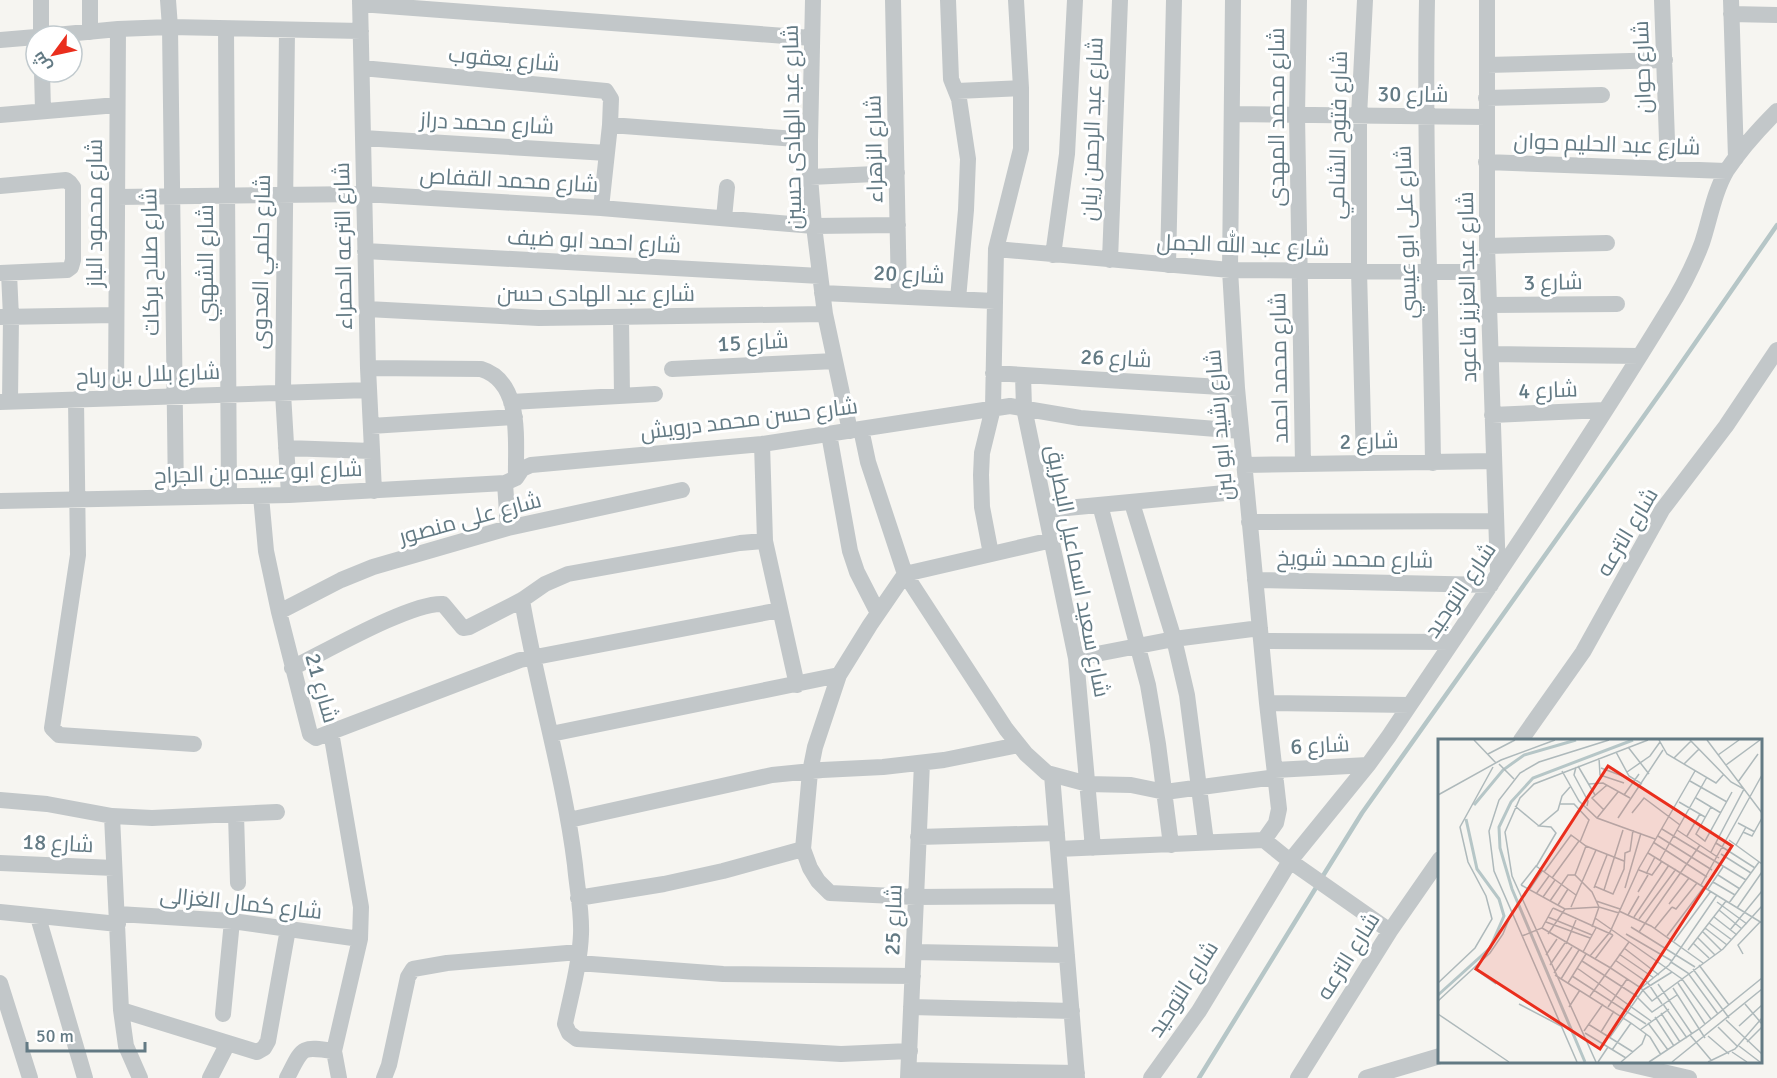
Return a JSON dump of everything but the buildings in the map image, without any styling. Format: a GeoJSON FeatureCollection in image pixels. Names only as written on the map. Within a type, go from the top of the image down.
{"type":"FeatureCollection","features":[{"type":"Feature","properties":{"kind":"street"},"geometry":{"type":"LineString","coordinates":[[41,0],[42,24]]}},
{"type":"Feature","properties":{"kind":"street"},"geometry":{"type":"LineString","coordinates":[[90,0],[90,32]]}},
{"type":"Feature","properties":{"kind":"street","name":"شارع صلاح بركات"},"geometry":{"type":"LineString","coordinates":[[168,0],[176,497]]}},
{"type":"Feature","properties":{"kind":"street","name":"شارع عبد الهادى حسين"},"geometry":{"type":"LineString","coordinates":[[813,0],[810,177],[814,226],[825,314],[835,361],[855,430],[905,574],[1018,745],[1047,773],[1052,775]]}},
{"type":"Feature","properties":{"kind":"street","name":"شارع الزهراء"},"geometry":{"type":"LineString","coordinates":[[893,0],[899,296]]}},
{"type":"Feature","properties":{"kind":"street"},"geometry":{"type":"LineString","coordinates":[[948,0],[951,79],[959,99],[968,159],[958,299]]}},
{"type":"Feature","properties":{"kind":"street"},"geometry":{"type":"LineString","coordinates":[[992,554],[982,507],[981,475],[982,453],[993,408],[996,249],[1021,148],[1021,88],[1016,0]]}},
{"type":"Feature","properties":{"kind":"street"},"geometry":{"type":"LineString","coordinates":[[1053,255],[1067,154],[1075,0]]}},
{"type":"Feature","properties":{"kind":"street","name":"شارع عبد الرحمن زيان"},"geometry":{"type":"LineString","coordinates":[[1110,260],[1120,0]]}},
{"type":"Feature","properties":{"kind":"street"},"geometry":{"type":"LineString","coordinates":[[1168,265],[1174,0]]}},
{"type":"Feature","properties":{"kind":"street","name":"شارع رشيد ابو لبن"},"geometry":{"type":"LineString","coordinates":[[1233,0],[1230,270],[1246,491],[1279,817],[1264,840]]}},
{"type":"Feature","properties":{"kind":"street","name":"شارع محمد المهدى"},"geometry":{"type":"LineString","coordinates":[[1299,0],[1296,115],[1299,271]]}},
{"type":"Feature","properties":{"kind":"street","name":"شارع فتوح الشامي"},"geometry":{"type":"LineString","coordinates":[[1364,463],[1359,271],[1359,116],[1365,0]]}},
{"type":"Feature","properties":{"kind":"street","name":"شارع على ابو عيسي"},"geometry":{"type":"LineString","coordinates":[[1427,0],[1425,116],[1433,462]]}},
{"type":"Feature","properties":{"kind":"street","name":"شارع عبد العزيز قاعود"},"geometry":{"type":"LineString","coordinates":[[1487,0],[1486,162],[1496,521],[1494,579]]}},
{"type":"Feature","properties":{"kind":"street","name":"شارع حوان"},"geometry":{"type":"LineString","coordinates":[[1662,0],[1668,169]]}},
{"type":"Feature","properties":{"kind":"street"},"geometry":{"type":"LineString","coordinates":[[360,2],[812,38]]}},
{"type":"Feature","properties":{"kind":"street","name":"شارع الترعه الحمراء"},"geometry":{"type":"LineString","coordinates":[[360,2],[368,368],[374,491]]}},
{"type":"Feature","properties":{"kind":"street"},"geometry":{"type":"LineString","coordinates":[[1731,165],[1731,7],[1777,15]]}},
{"type":"Feature","properties":{"kind":"street"},"geometry":{"type":"LineString","coordinates":[[84,33],[170,27],[361,31]]}},
{"type":"Feature","properties":{"kind":"street","name":"شارع محمود الباز"},"geometry":{"type":"LineString","coordinates":[[116,398],[118,29]]}},
{"type":"Feature","properties":{"kind":"street","name":"شارع الشهبي"},"geometry":{"type":"LineString","coordinates":[[226,29],[229,496]]}},
{"type":"Feature","properties":{"kind":"street","name":"شارع حلمي العدوى"},"geometry":{"type":"LineString","coordinates":[[287,30],[283,393],[289,495]]}},
{"type":"Feature","properties":{"kind":"street"},"geometry":{"type":"LineString","coordinates":[[0,40],[24,38]]}},
{"type":"Feature","properties":{"kind":"street"},"geometry":{"type":"LineString","coordinates":[[1487,64],[1665,60]]}},
{"type":"Feature","properties":{"kind":"street","name":"شارع يعقوب"},"geometry":{"type":"LineString","coordinates":[[362,68],[606,91],[611,99],[610,125]]}},
{"type":"Feature","properties":{"kind":"street"},"geometry":{"type":"LineString","coordinates":[[42,84],[43,110]]}},
{"type":"Feature","properties":{"kind":"street"},"geometry":{"type":"LineString","coordinates":[[957,91],[1021,88]]}},
{"type":"Feature","properties":{"kind":"street"},"geometry":{"type":"LineString","coordinates":[[1486,98],[1602,95]]}},
{"type":"Feature","properties":{"kind":"street"},"geometry":{"type":"LineString","coordinates":[[0,115],[117,105]]}},
{"type":"Feature","properties":{"kind":"street","name":"شارع التوحيد"},"geometry":{"type":"LineString","coordinates":[[1150,1078],[1199,1011],[1290,861],[1368,765],[1410,705],[1605,410],[1668,311],[1688,275],[1702,243],[1713,205],[1731,165],[1777,111]]}},
{"type":"Feature","properties":{"kind":"street","name":"شارع 30"},"geometry":{"type":"LineString","coordinates":[[1232,114],[1486,117]]}},
{"type":"Feature","properties":{"kind":"street"},"geometry":{"type":"LineString","coordinates":[[601,208],[610,125],[810,140]]}},
{"type":"Feature","properties":{"kind":"street","name":"شارع محمد دراز"},"geometry":{"type":"LineString","coordinates":[[363,138],[607,153]]}},
{"type":"Feature","properties":{"kind":"street","name":"شارع عبد الحليم حوان"},"geometry":{"type":"LineString","coordinates":[[1486,162],[1668,169],[1731,165]]}},
{"type":"Feature","properties":{"kind":"street"},"geometry":{"type":"LineString","coordinates":[[810,177],[897,173]]}},
{"type":"Feature","properties":{"kind":"street"},"geometry":{"type":"LineString","coordinates":[[0,186],[66,180],[73,187],[73,260],[71,267],[67,270],[5,273],[5,402]]}},
{"type":"Feature","properties":{"kind":"street"},"geometry":{"type":"LineString","coordinates":[[724,218],[727,187]]}},
{"type":"Feature","properties":{"kind":"street","name":"شارع محمد القفاص"},"geometry":{"type":"LineString","coordinates":[[117,197],[364,194],[601,208],[814,226],[898,225]]}},
{"type":"Feature","properties":{"kind":"street"},"geometry":{"type":"LineString","coordinates":[[1488,246],[1607,243]]}},
{"type":"Feature","properties":{"kind":"street","name":"شارع عبد الله الجمل"},"geometry":{"type":"LineString","coordinates":[[996,249],[1230,270],[1488,272]]}},
{"type":"Feature","properties":{"kind":"street","name":"شارع احمد ابو ضيف"},"geometry":{"type":"LineString","coordinates":[[365,251],[820,276]]}},
{"type":"Feature","properties":{"kind":"street","name":"شارع محمد احمد"},"geometry":{"type":"LineString","coordinates":[[1299,271],[1303,464]]}},
{"type":"Feature","properties":{"kind":"street","name":"شارع 20"},"geometry":{"type":"LineString","coordinates":[[822,293],[994,301]]}},
{"type":"Feature","properties":{"kind":"street","name":"شارع 3"},"geometry":{"type":"LineString","coordinates":[[1490,305],[1617,304]]}},
{"type":"Feature","properties":{"kind":"street","name":"شارع عبد الهادى حسن"},"geometry":{"type":"LineString","coordinates":[[367,309],[507,317],[621,318],[825,314]]}},
{"type":"Feature","properties":{"kind":"street"},"geometry":{"type":"LineString","coordinates":[[6,317],[116,315]]}},
{"type":"Feature","properties":{"kind":"street"},"geometry":{"type":"LineString","coordinates":[[621,318],[622,396]]}},
{"type":"Feature","properties":{"kind":"street","name":"شارع الترعه"},"geometry":{"type":"LineString","coordinates":[[1522,739],[1583,652],[1662,510],[1726,426],[1777,350]]}},
{"type":"Feature","properties":{"kind":"street"},"geometry":{"type":"LineString","coordinates":[[1491,354],[1639,356]]}},
{"type":"Feature","properties":{"kind":"street","name":"شارع 15"},"geometry":{"type":"LineString","coordinates":[[672,369],[835,361]]}},
{"type":"Feature","properties":{"kind":"street"},"geometry":{"type":"LineString","coordinates":[[368,368],[481,369],[495,375],[501,381],[513,410],[508,528]]}},
{"type":"Feature","properties":{"kind":"street","name":"شارع 26"},"geometry":{"type":"LineString","coordinates":[[993,373],[1237,388]]}},
{"type":"Feature","properties":{"kind":"street","name":"شارع سعيد اسماعيل البطريق"},"geometry":{"type":"LineString","coordinates":[[1023,375],[1024,408],[1076,658],[1093,848]]}},
{"type":"Feature","properties":{"kind":"street","name":"شارع بلال بن رباح"},"geometry":{"type":"LineString","coordinates":[[5,402],[369,390]]}},
{"type":"Feature","properties":{"kind":"street"},"geometry":{"type":"LineString","coordinates":[[371,426],[655,394]]}},
{"type":"Feature","properties":{"kind":"street"},"geometry":{"type":"LineString","coordinates":[[76,399],[78,555],[52,728],[59,735],[194,744]]}},
{"type":"Feature","properties":{"kind":"street","name":"شارع حسن محمد درويش"},"geometry":{"type":"LineString","coordinates":[[511,480],[522,469],[531,465],[762,444],[1010,406],[1080,418],[1241,431]]}},
{"type":"Feature","properties":{"kind":"street","name":"شارع 4"},"geometry":{"type":"LineString","coordinates":[[1492,415],[1605,410]]}},
{"type":"Feature","properties":{"kind":"street"},"geometry":{"type":"LineString","coordinates":[[829,434],[850,551],[857,572],[878,613]]}},
{"type":"Feature","properties":{"kind":"street"},"geometry":{"type":"LineString","coordinates":[[762,444],[765,541],[797,685]]}},
{"type":"Feature","properties":{"kind":"street"},"geometry":{"type":"LineString","coordinates":[[286,448],[372,451]]}},
{"type":"Feature","properties":{"kind":"street","name":"شارع 2"},"geometry":{"type":"LineString","coordinates":[[1244,465],[1494,461]]}},
{"type":"Feature","properties":{"kind":"street","name":"شارع ابو عبيده بن الجراح"},"geometry":{"type":"LineString","coordinates":[[0,501],[289,495],[511,480]]}},
{"type":"Feature","properties":{"kind":"street","name":"شارع على منصور"},"geometry":{"type":"LineString","coordinates":[[279,612],[357,573],[508,528],[681,490]]}},
{"type":"Feature","properties":{"kind":"street"},"geometry":{"type":"LineString","coordinates":[[1046,510],[1246,491]]}},
{"type":"Feature","properties":{"kind":"street","name":"شارع 21"},"geometry":{"type":"LineString","coordinates":[[261,496],[266,551],[292,668],[311,736],[316,738],[330,732],[361,907],[360,939],[334,1051]]}},
{"type":"Feature","properties":{"kind":"street"},"geometry":{"type":"LineString","coordinates":[[1132,503],[1174,639],[1187,695],[1206,842]]}},
{"type":"Feature","properties":{"kind":"street"},"geometry":{"type":"LineString","coordinates":[[1100,505],[1139,647],[1154,714],[1171,845]]}},
{"type":"Feature","properties":{"kind":"street"},"geometry":{"type":"LineString","coordinates":[[1250,522],[1496,521]]}},
{"type":"Feature","properties":{"kind":"street"},"geometry":{"type":"LineString","coordinates":[[1052,540],[905,574],[839,675],[815,747],[810,772],[803,849],[810,868],[818,881],[830,893],[916,897],[1062,896]]}},
{"type":"Feature","properties":{"kind":"street"},"geometry":{"type":"LineString","coordinates":[[292,668],[399,615],[433,604],[443,604],[463,628],[470,627],[522,600],[545,584],[568,574],[740,543],[765,541]]}},
{"type":"Feature","properties":{"kind":"street","name":"شارع محمد شويخ"},"geometry":{"type":"LineString","coordinates":[[1255,580],[1494,579]]}},
{"type":"Feature","properties":{"kind":"street"},"geometry":{"type":"LineString","coordinates":[[522,600],[532,658],[569,820],[578,898],[581,933],[579,958],[565,1024],[569,1033],[577,1039],[841,1054],[910,1051]]}},
{"type":"Feature","properties":{"kind":"street"},"geometry":{"type":"LineString","coordinates":[[330,732],[520,660],[780,610]]}},
{"type":"Feature","properties":{"kind":"street"},"geometry":{"type":"LineString","coordinates":[[1076,658],[1174,639],[1260,634],[1452,642]]}},
{"type":"Feature","properties":{"kind":"street"},"geometry":{"type":"LineString","coordinates":[[551,734],[839,675]]}},
{"type":"Feature","properties":{"kind":"street"},"geometry":{"type":"LineString","coordinates":[[1267,703],[1410,705]]}},
{"type":"Feature","properties":{"kind":"street"},"geometry":{"type":"LineString","coordinates":[[569,820],[772,775],[922,763],[1018,745]]}},
{"type":"Feature","properties":{"kind":"street","name":"شارع 25"},"geometry":{"type":"LineString","coordinates":[[909,1074],[922,763]]}},
{"type":"Feature","properties":{"kind":"street","name":"شارع 6"},"geometry":{"type":"LineString","coordinates":[[1052,775],[1088,784],[1131,785],[1165,792],[1275,774],[1368,765]]}},
{"type":"Feature","properties":{"kind":"street"},"geometry":{"type":"LineString","coordinates":[[909,1074],[1077,1076],[1052,775]]}},
{"type":"Feature","properties":{"kind":"street"},"geometry":{"type":"LineString","coordinates":[[0,800],[47,804],[112,816],[152,818],[278,812]]}},
{"type":"Feature","properties":{"kind":"street"},"geometry":{"type":"LineString","coordinates":[[236,814],[238,883]]}},
{"type":"Feature","properties":{"kind":"street"},"geometry":{"type":"LineString","coordinates":[[112,816],[121,1010],[126,1046],[140,1078]]}},
{"type":"Feature","properties":{"kind":"street"},"geometry":{"type":"LineString","coordinates":[[918,837],[1057,841],[1093,848],[1264,840],[1290,861],[1390,931]]}},
{"type":"Feature","properties":{"kind":"street"},"geometry":{"type":"LineString","coordinates":[[578,898],[699,876],[803,849]]}},
{"type":"Feature","properties":{"kind":"street","name":"شارع الترعه"},"geometry":{"type":"LineString","coordinates":[[1298,1078],[1390,931],[1438,862]]}},
{"type":"Feature","properties":{"kind":"street","name":"شارع 18"},"geometry":{"type":"LineString","coordinates":[[0,863],[114,868]]}},
{"type":"Feature","properties":{"kind":"street","name":"شارع كمال الغزالى"},"geometry":{"type":"LineString","coordinates":[[0,912],[38,917],[232,921],[360,939]]}},
{"type":"Feature","properties":{"kind":"street"},"geometry":{"type":"LineString","coordinates":[[38,917],[85,1078]]}},
{"type":"Feature","properties":{"kind":"street"},"geometry":{"type":"LineString","coordinates":[[223,1014],[232,921]]}},
{"type":"Feature","properties":{"kind":"street"},"geometry":{"type":"LineString","coordinates":[[121,1010],[257,1052],[266,1045],[288,929]]}},
{"type":"Feature","properties":{"kind":"street"},"geometry":{"type":"LineString","coordinates":[[914,952],[1067,954]]}},
{"type":"Feature","properties":{"kind":"street"},"geometry":{"type":"LineString","coordinates":[[384,1078],[389,1065],[408,977],[413,969],[447,963],[579,958],[723,974],[913,976]]}},
{"type":"Feature","properties":{"kind":"street"},"geometry":{"type":"LineString","coordinates":[[0,983],[30,1078]]}},
{"type":"Feature","properties":{"kind":"street"},"geometry":{"type":"LineString","coordinates":[[911,1007],[1072,1011]]}},
{"type":"Feature","properties":{"kind":"street"},"geometry":{"type":"LineString","coordinates":[[210,1078],[228,1043]]}},
{"type":"Feature","properties":{"kind":"street"},"geometry":{"type":"LineString","coordinates":[[287,1078],[303,1050],[308,1047],[334,1051],[339,1078]]}},
{"type":"Feature","properties":{"kind":"street"},"geometry":{"type":"LineString","coordinates":[[1366,1078],[1438,1057]]}},
{"type":"Feature","properties":{"kind":"street"},"geometry":{"type":"LineString","coordinates":[[1624,1063],[1689,1078]]}},
{"type":"Feature","properties":{"kind":"waterway"},"geometry":{"type":"LineString","coordinates":[[1321,879],[1362,813],[1777,225]]}},
{"type":"Feature","properties":{"kind":"waterway"},"geometry":{"type":"LineString","coordinates":[[1199,1078],[1317,886]]}}]}
